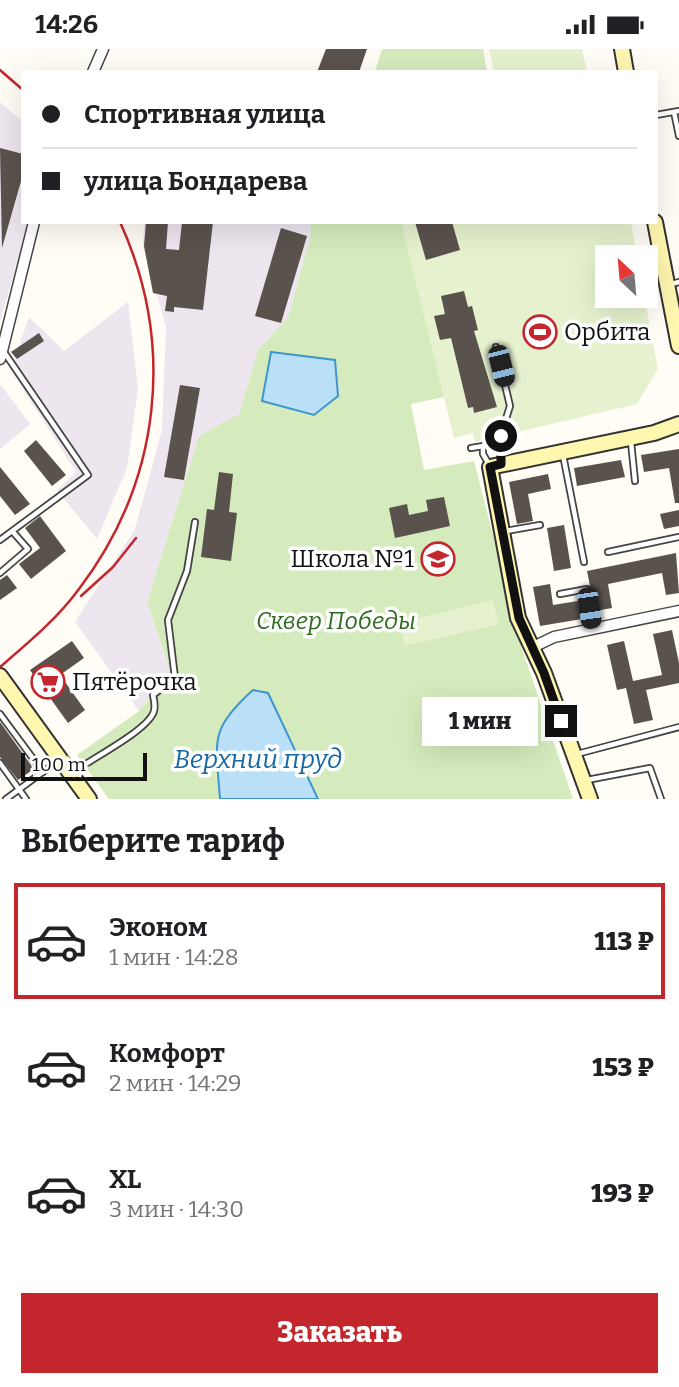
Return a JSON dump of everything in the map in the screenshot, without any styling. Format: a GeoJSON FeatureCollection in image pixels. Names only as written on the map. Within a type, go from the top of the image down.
{"type":"FeatureCollection","features":[{"type":"Feature","properties":{"kind":"street"},"geometry":{"type":"LineString","coordinates":[[94,70],[103,49]]}},
{"type":"Feature","properties":{"kind":"street"},"geometry":{"type":"LineString","coordinates":[[622,49],[626,70]]}},
{"type":"Feature","properties":{"kind":"street"},"geometry":{"type":"LineString","coordinates":[[2,355],[34,224]]}},
{"type":"Feature","properties":{"kind":"street"},"geometry":{"type":"LineString","coordinates":[[656,224],[673,283],[679,346]]}},
{"type":"Feature","properties":{"kind":"street"},"geometry":{"type":"LineString","coordinates":[[590,799],[533,647],[519,618],[502,531],[496,465],[631,437],[679,424]]}},
{"type":"Feature","properties":{"kind":"street"},"geometry":{"type":"LineString","coordinates":[[533,647],[554,637],[679,611]]}},
{"type":"Feature","properties":{"kind":"street"},"geometry":{"type":"LineString","coordinates":[[0,676],[89,799]]}},
{"type":"Feature","properties":{"kind":"lane"},"geometry":{"type":"LineString","coordinates":[[658,115],[677,111],[679,136]]}},
{"type":"Feature","properties":{"kind":"lane"},"geometry":{"type":"LineString","coordinates":[[496,347],[510,405],[499,441],[496,465]]}},
{"type":"Feature","properties":{"kind":"lane"},"geometry":{"type":"LineString","coordinates":[[0,540],[88,475],[2,355]]}},
{"type":"Feature","properties":{"kind":"lane"},"geometry":{"type":"LineString","coordinates":[[631,437],[635,481]]}},
{"type":"Feature","properties":{"kind":"lane"},"geometry":{"type":"LineString","coordinates":[[471,448],[499,441]]}},
{"type":"Feature","properties":{"kind":"lane"},"geometry":{"type":"LineString","coordinates":[[483,446],[483,454],[496,465]]}},
{"type":"Feature","properties":{"kind":"lane"},"geometry":{"type":"LineString","coordinates":[[563,451],[584,562]]}},
{"type":"Feature","properties":{"kind":"lane"},"geometry":{"type":"LineString","coordinates":[[71,775],[108,747],[141,730],[154,711],[153,695],[175,678],[168,620],[187,571],[188,546],[195,522]]}},
{"type":"Feature","properties":{"kind":"lane"},"geometry":{"type":"LineString","coordinates":[[502,531],[540,525]]}},
{"type":"Feature","properties":{"kind":"lane"},"geometry":{"type":"LineString","coordinates":[[0,572],[28,549],[13,532]]}},
{"type":"Feature","properties":{"kind":"lane"},"geometry":{"type":"LineString","coordinates":[[608,552],[679,537]]}},
{"type":"Feature","properties":{"kind":"lane"},"geometry":{"type":"LineString","coordinates":[[560,594],[587,589],[593,629]]}},
{"type":"Feature","properties":{"kind":"lane"},"geometry":{"type":"LineString","coordinates":[[0,714],[43,772]]}},
{"type":"Feature","properties":{"kind":"lane"},"geometry":{"type":"LineString","coordinates":[[573,756],[679,727]]}},
{"type":"Feature","properties":{"kind":"lane"},"geometry":{"type":"LineString","coordinates":[[6,799],[60,760]]}},
{"type":"Feature","properties":{"kind":"lane"},"geometry":{"type":"LineString","coordinates":[[0,763],[26,799]]}},
{"type":"Feature","properties":{"kind":"lane"},"geometry":{"type":"LineString","coordinates":[[583,781],[650,768],[661,799]]}},
{"type":"Feature","properties":{"kind":"shaded area"},"geometry":{"type":"Polygon","coordinates":[[[0,102],[21,120],[21,224],[28,224],[0,322],[0,102]]]}},
{"type":"Feature","properties":{"kind":"shaded area"},"geometry":{"type":"Polygon","coordinates":[[[144,224],[311,224],[310,239],[288,317],[258,350],[239,414],[199,436],[147,602],[171,673],[139,711],[75,622],[135,529],[162,430],[166,327],[143,246],[144,224]]]}},
{"type":"Feature","properties":{"kind":"shaded area"},"geometry":{"type":"Polygon","coordinates":[[[128,302],[138,388],[127,468],[97,539],[57,490],[76,472],[11,370],[29,317],[64,351],[128,302]]]}},
{"type":"Feature","properties":{"kind":"shaded area"},"geometry":{"type":"Polygon","coordinates":[[[0,384],[30,424],[0,449],[0,384]]]}},
{"type":"Feature","properties":{"kind":"green space"},"geometry":{"type":"Polygon","coordinates":[[[382,49],[483,49],[487,70],[376,70],[382,49]]]}},
{"type":"Feature","properties":{"kind":"green space"},"geometry":{"type":"Polygon","coordinates":[[[489,49],[582,49],[587,70],[494,70],[489,49]]]}},
{"type":"Feature","properties":{"kind":"green space","name":"Сквер Победы"},"geometry":{"type":"Polygon","coordinates":[[[311,224],[402,224],[444,397],[411,404],[424,470],[474,461],[522,649],[573,799],[109,799],[77,755],[139,711],[171,673],[147,602],[199,436],[239,414],[258,350],[288,317],[310,239],[311,224]]]}},
{"type":"Feature","properties":{"kind":"green space","name":"Орбита"},"geometry":{"type":"Polygon","coordinates":[[[401,224],[631,224],[635,245],[595,245],[595,308],[646,308],[658,369],[637,404],[475,442],[473,433],[454,438],[401,224]]]}},
{"type":"Feature","properties":{"kind":"green space"},"geometry":{"type":"Polygon","coordinates":[[[493,600],[499,624],[405,646],[400,623],[493,600]]]}},
{"type":"Feature","properties":{"kind":"water"},"geometry":{"type":"Polygon","coordinates":[[[271,352],[335,360],[338,396],[314,415],[262,401],[271,352]]]}},
{"type":"Feature","properties":{"kind":"water","name":"Верхний пруд"},"geometry":{"type":"Polygon","coordinates":[[[253,690],[268,693],[318,799],[220,799],[218,738],[228,716],[253,690]]]}},
{"type":"Feature","properties":{"kind":"building"},"geometry":{"type":"Polygon","coordinates":[[[326,49],[367,49],[360,70],[318,70],[326,49]]]}},
{"type":"Feature","properties":{"kind":"building"},"geometry":{"type":"Polygon","coordinates":[[[0,148],[21,153],[21,181],[2,248],[0,148]]]}},
{"type":"Feature","properties":{"kind":"building"},"geometry":{"type":"Polygon","coordinates":[[[146,224],[168,224],[166,249],[179,250],[182,224],[213,224],[203,310],[174,307],[174,312],[165,311],[167,296],[153,293],[144,246],[146,224]]]}},
{"type":"Feature","properties":{"kind":"building"},"geometry":{"type":"Polygon","coordinates":[[[416,224],[453,224],[460,250],[426,260],[416,224]]]}},
{"type":"Feature","properties":{"kind":"building"},"geometry":{"type":"Polygon","coordinates":[[[281,228],[307,236],[281,323],[255,316],[281,228]]]}},
{"type":"Feature","properties":{"kind":"building"},"geometry":{"type":"Polygon","coordinates":[[[464,291],[468,307],[472,306],[478,330],[474,331],[497,407],[474,413],[473,407],[468,408],[451,338],[440,340],[434,316],[445,314],[441,296],[464,291]]]}},
{"type":"Feature","properties":{"kind":"building"},"geometry":{"type":"Polygon","coordinates":[[[39,333],[44,341],[17,359],[11,352],[39,333]]]}},
{"type":"Feature","properties":{"kind":"building"},"geometry":{"type":"Polygon","coordinates":[[[180,385],[200,388],[184,480],[164,477],[180,385]]]}},
{"type":"Feature","properties":{"kind":"building"},"geometry":{"type":"Polygon","coordinates":[[[36,440],[66,475],[52,486],[24,451],[36,440]]]}},
{"type":"Feature","properties":{"kind":"building"},"geometry":{"type":"Polygon","coordinates":[[[679,449],[679,503],[675,503],[669,468],[644,472],[641,455],[679,449]]]}},
{"type":"Feature","properties":{"kind":"building"},"geometry":{"type":"Polygon","coordinates":[[[621,460],[625,477],[577,486],[574,468],[621,460]]]}},
{"type":"Feature","properties":{"kind":"building"},"geometry":{"type":"Polygon","coordinates":[[[0,467],[30,504],[15,515],[0,496],[0,467]]]}},
{"type":"Feature","properties":{"kind":"building"},"geometry":{"type":"Polygon","coordinates":[[[219,472],[233,474],[229,512],[237,513],[231,561],[201,557],[207,509],[214,510],[219,472]]]}},
{"type":"Feature","properties":{"kind":"building"},"geometry":{"type":"Polygon","coordinates":[[[548,474],[551,489],[528,494],[533,521],[517,524],[509,482],[548,474]]]}},
{"type":"Feature","properties":{"kind":"building"},"geometry":{"type":"Polygon","coordinates":[[[444,497],[450,526],[395,538],[389,508],[407,504],[409,515],[428,511],[426,500],[444,497]]]}},
{"type":"Feature","properties":{"kind":"building"},"geometry":{"type":"Polygon","coordinates":[[[679,510],[679,526],[664,529],[660,514],[679,510]]]}},
{"type":"Feature","properties":{"kind":"building"},"geometry":{"type":"Polygon","coordinates":[[[40,516],[66,551],[31,579],[19,564],[40,548],[25,528],[40,516]]]}},
{"type":"Feature","properties":{"kind":"building"},"geometry":{"type":"Polygon","coordinates":[[[564,525],[571,568],[554,571],[547,528],[564,525]]]}},
{"type":"Feature","properties":{"kind":"building"},"geometry":{"type":"Polygon","coordinates":[[[676,553],[679,593],[666,595],[662,573],[608,584],[612,608],[595,611],[587,571],[676,553]]]}},
{"type":"Feature","properties":{"kind":"building"},"geometry":{"type":"Polygon","coordinates":[[[7,575],[17,588],[0,600],[0,580],[7,575]]]}},
{"type":"Feature","properties":{"kind":"building"},"geometry":{"type":"Polygon","coordinates":[[[550,584],[553,605],[578,601],[582,619],[540,626],[533,587],[550,584]]]}},
{"type":"Feature","properties":{"kind":"building"},"geometry":{"type":"Polygon","coordinates":[[[672,630],[679,663],[679,683],[646,690],[653,720],[634,724],[626,688],[617,690],[607,645],[624,641],[633,681],[662,675],[653,634],[672,630]]]}},
{"type":"Feature","properties":{"kind":"building"},"geometry":{"type":"Polygon","coordinates":[[[72,641],[84,658],[60,675],[85,710],[68,723],[30,670],[72,641]]]}},
{"type":"Feature","properties":{"kind":"building"},"geometry":{"type":"Polygon","coordinates":[[[0,722],[34,769],[18,780],[0,757],[0,722]]]}},
{"type":"Feature","properties":{"kind":"railway"},"geometry":{"type":"LineString","coordinates":[[0,70],[21,88]]}},
{"type":"Feature","properties":{"kind":"railway"},"geometry":{"type":"LineString","coordinates":[[0,667],[52,621],[79,589],[107,547],[128,503],[143,458],[151,411],[153,364],[149,316],[138,269],[121,224]]}},
{"type":"Feature","properties":{"kind":"railway"},"geometry":{"type":"LineString","coordinates":[[81,596],[113,567],[136,538]]}},
{"type":"Feature","properties":{"kind":"place","name":"Орбита"},"geometry":{"type":"Point","coordinates":[540,332]}},
{"type":"Feature","properties":{"kind":"place","name":"Школа №1"},"geometry":{"type":"Point","coordinates":[438,559]}},
{"type":"Feature","properties":{"kind":"place","name":"Пятёрочка"},"geometry":{"type":"Point","coordinates":[48,682]}},
{"type":"Feature","properties":{"kind":"route"},"geometry":{"type":"LineString","coordinates":[[501,436],[501,464],[490,467],[504,547],[519,618],[544,673],[561,721]]}}]}
